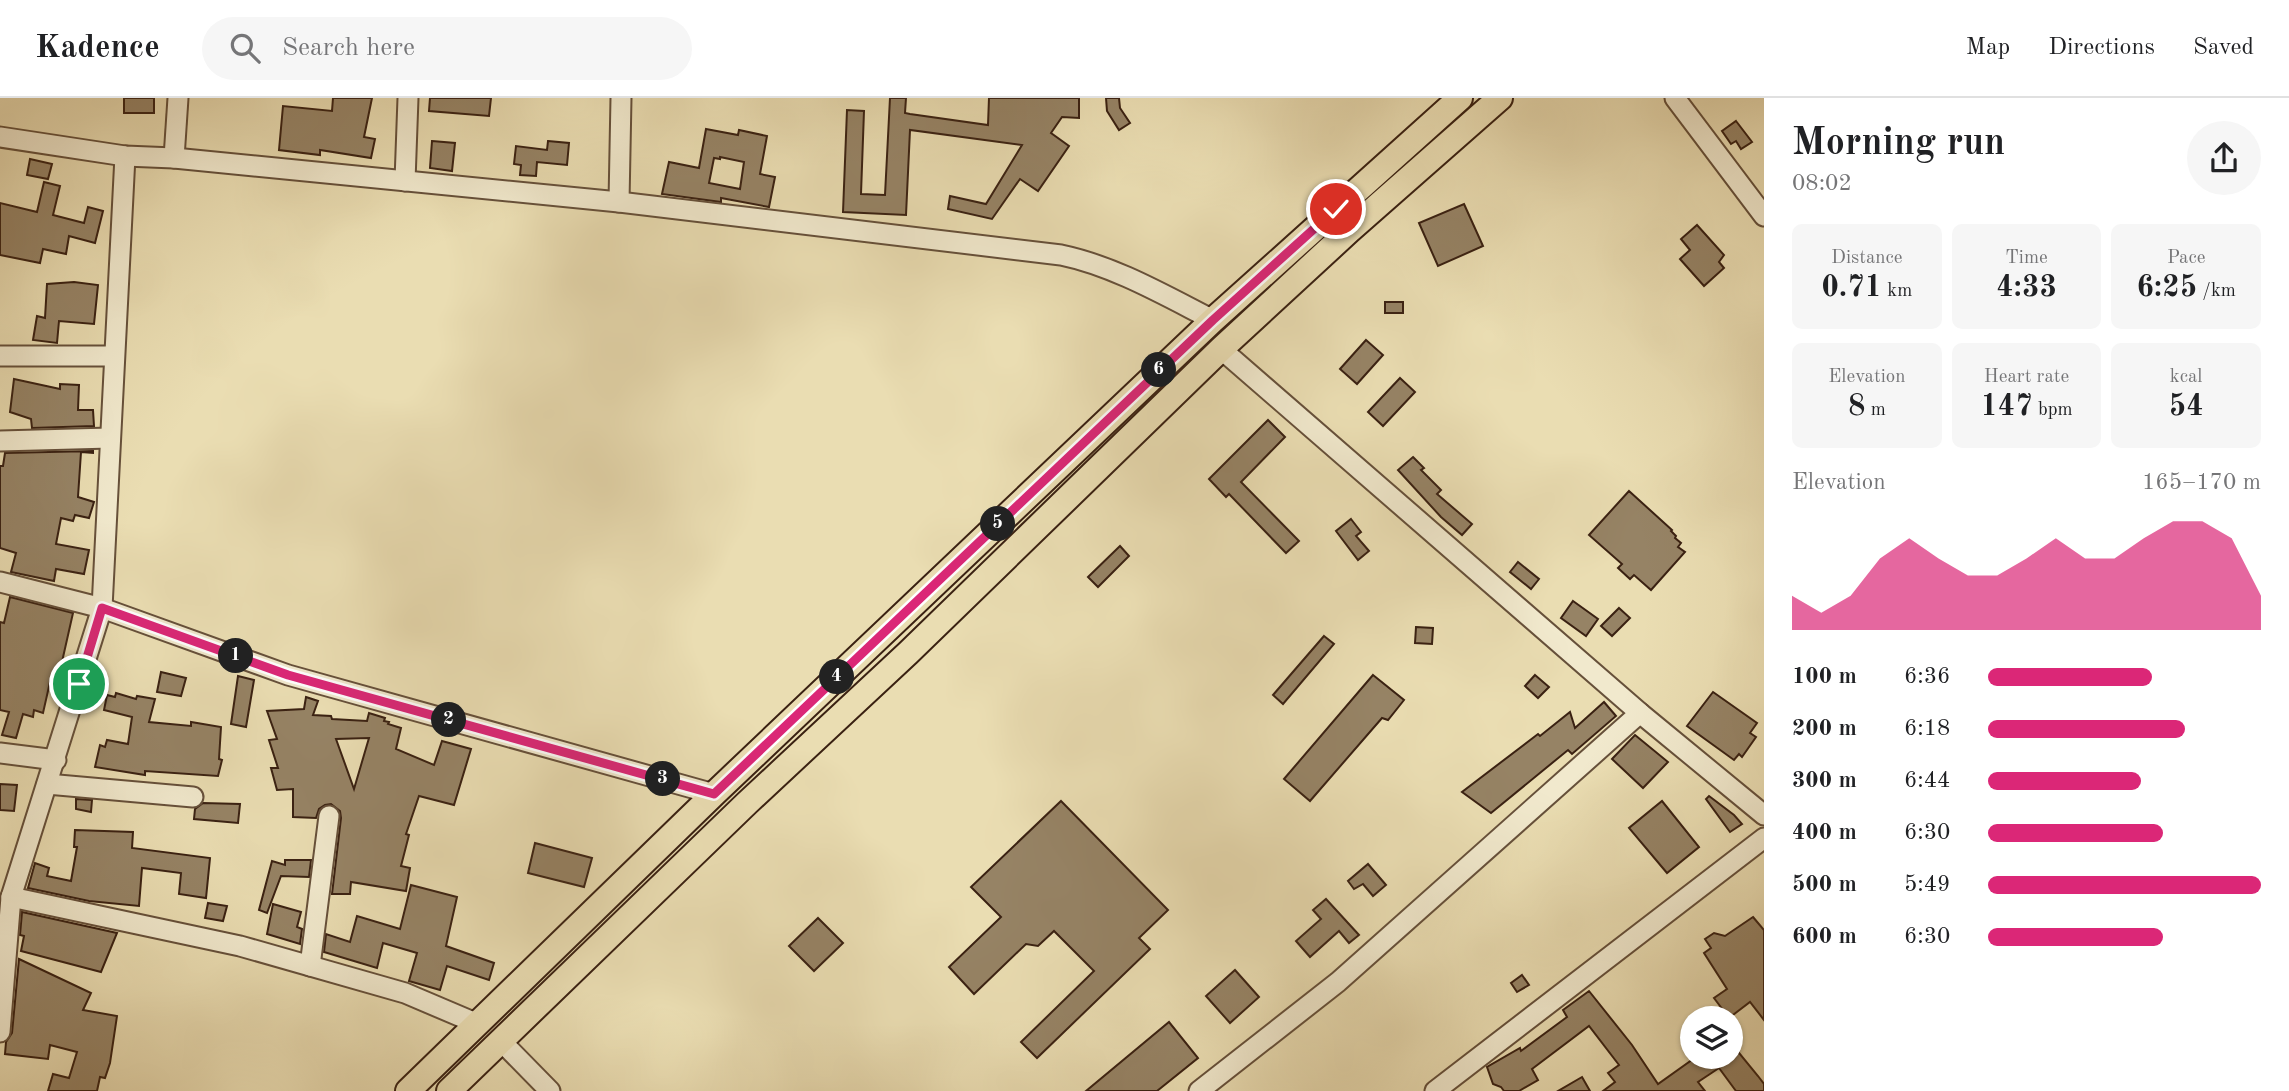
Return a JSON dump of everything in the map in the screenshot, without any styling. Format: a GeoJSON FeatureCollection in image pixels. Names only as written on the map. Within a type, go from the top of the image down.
{"type":"FeatureCollection","features":[{"type":"Feature","properties":{"kind":"main road"},"geometry":{"type":"LineString","coordinates":[[408,1091],[714,794],[1213,320],[1460,98]]}},
{"type":"Feature","properties":{"kind":"main road"},"geometry":{"type":"LineString","coordinates":[[449,1091],[1222,349],[1350,230],[1500,98]]}},
{"type":"Feature","properties":{"kind":"street"},"geometry":{"type":"LineString","coordinates":[[174,158],[178,98]]}},
{"type":"Feature","properties":{"kind":"street"},"geometry":{"type":"LineString","coordinates":[[405,181],[408,98]]}},
{"type":"Feature","properties":{"kind":"street"},"geometry":{"type":"LineString","coordinates":[[619,202],[621,98]]}},
{"type":"Feature","properties":{"kind":"street"},"geometry":{"type":"LineString","coordinates":[[1675,98],[1764,216]]}},
{"type":"Feature","properties":{"kind":"street"},"geometry":{"type":"LineString","coordinates":[[0,137],[125,156],[174,158],[619,202],[1061,255],[1082,260],[1150,287],[1213,320]]}},
{"type":"Feature","properties":{"kind":"street"},"geometry":{"type":"LineString","coordinates":[[0,1032],[11,897],[102,608],[125,156]]}},
{"type":"Feature","properties":{"kind":"street"},"geometry":{"type":"LineString","coordinates":[[1222,349],[1640,713],[1764,815]]}},
{"type":"Feature","properties":{"kind":"street"},"geometry":{"type":"LineString","coordinates":[[0,356],[114,356]]}},
{"type":"Feature","properties":{"kind":"street"},"geometry":{"type":"LineString","coordinates":[[0,442],[110,438]]}},
{"type":"Feature","properties":{"kind":"street"},"geometry":{"type":"LineString","coordinates":[[0,582],[102,608],[288,675],[714,794]]}},
{"type":"Feature","properties":{"kind":"street"},"geometry":{"type":"LineString","coordinates":[[1199,1091],[1338,982],[1640,713]]}},
{"type":"Feature","properties":{"kind":"street"},"geometry":{"type":"LineString","coordinates":[[0,754],[56,760]]}},
{"type":"Feature","properties":{"kind":"street"},"geometry":{"type":"LineString","coordinates":[[47,784],[194,797]]}},
{"type":"Feature","properties":{"kind":"street"},"geometry":{"type":"LineString","coordinates":[[310,966],[329,816]]}},
{"type":"Feature","properties":{"kind":"street"},"geometry":{"type":"LineString","coordinates":[[1435,1091],[1764,838]]}},
{"type":"Feature","properties":{"kind":"street"},"geometry":{"type":"LineString","coordinates":[[11,897],[240,946],[405,993],[478,1024]]}},
{"type":"Feature","properties":{"kind":"street"},"geometry":{"type":"LineString","coordinates":[[500,1040],[550,1091]]}},
{"type":"Feature","properties":{"kind":"building"},"geometry":{"type":"Polygon","coordinates":[[[124,98],[154,98],[154,113],[124,113],[124,98]]]}},
{"type":"Feature","properties":{"kind":"building"},"geometry":{"type":"Polygon","coordinates":[[[333,98],[372,98],[364,137],[375,139],[371,158],[320,150],[320,155],[279,150],[283,106],[332,111],[333,98]]]}},
{"type":"Feature","properties":{"kind":"building"},"geometry":{"type":"Polygon","coordinates":[[[430,98],[491,98],[489,116],[429,111],[430,98]]]}},
{"type":"Feature","properties":{"kind":"building"},"geometry":{"type":"Polygon","coordinates":[[[890,98],[906,98],[905,113],[988,125],[989,98],[1079,98],[1079,118],[1062,117],[1051,133],[1069,146],[1038,191],[1020,179],[992,219],[948,209],[950,196],[986,204],[1022,145],[910,130],[906,215],[843,212],[847,110],[864,111],[861,194],[885,195],[890,98]]]}},
{"type":"Feature","properties":{"kind":"building"},"geometry":{"type":"Polygon","coordinates":[[[1106,98],[1119,98],[1120,108],[1130,123],[1119,130],[1107,111],[1106,98]]]}},
{"type":"Feature","properties":{"kind":"building"},"geometry":{"type":"Polygon","coordinates":[[[1736,121],[1752,142],[1741,149],[1736,141],[1731,144],[1722,131],[1736,121]]]}},
{"type":"Feature","properties":{"kind":"building"},"geometry":{"type":"Polygon","coordinates":[[[706,129],[738,135],[739,130],[767,136],[760,174],[775,177],[769,207],[721,198],[721,202],[662,194],[669,162],[699,168],[706,129]],[[714,158],[709,183],[740,189],[744,162],[714,158]]]}},
{"type":"Feature","properties":{"kind":"building"},"geometry":{"type":"Polygon","coordinates":[[[432,141],[455,143],[452,171],[430,168],[432,141]]]}},
{"type":"Feature","properties":{"kind":"building"},"geometry":{"type":"Polygon","coordinates":[[[548,141],[569,143],[567,165],[537,162],[536,176],[520,175],[521,165],[514,164],[516,146],[547,150],[548,141]]]}},
{"type":"Feature","properties":{"kind":"building"},"geometry":{"type":"Polygon","coordinates":[[[30,159],[52,164],[48,179],[27,175],[30,159]]]}},
{"type":"Feature","properties":{"kind":"building"},"geometry":{"type":"Polygon","coordinates":[[[44,182],[60,186],[53,215],[84,223],[88,207],[103,211],[95,243],[69,236],[66,254],[43,249],[40,263],[0,255],[0,203],[37,212],[44,182]]]}},
{"type":"Feature","properties":{"kind":"building"},"geometry":{"type":"Polygon","coordinates":[[[1464,204],[1483,246],[1438,266],[1419,223],[1464,204]]]}},
{"type":"Feature","properties":{"kind":"building"},"geometry":{"type":"Polygon","coordinates":[[[1697,225],[1724,255],[1719,262],[1724,268],[1704,286],[1680,259],[1690,250],[1681,239],[1697,225]]]}},
{"type":"Feature","properties":{"kind":"building"},"geometry":{"type":"Polygon","coordinates":[[[74,282],[98,285],[94,324],[59,321],[57,343],[33,340],[37,316],[45,318],[47,284],[74,282]]]}},
{"type":"Feature","properties":{"kind":"building"},"geometry":{"type":"Polygon","coordinates":[[[1385,302],[1403,302],[1403,313],[1385,313],[1385,302]]]}},
{"type":"Feature","properties":{"kind":"building"},"geometry":{"type":"Polygon","coordinates":[[[1366,340],[1383,355],[1357,384],[1340,369],[1366,340]]]}},
{"type":"Feature","properties":{"kind":"building"},"geometry":{"type":"Polygon","coordinates":[[[1400,378],[1415,392],[1383,426],[1368,412],[1400,378]]]}},
{"type":"Feature","properties":{"kind":"building"},"geometry":{"type":"Polygon","coordinates":[[[14,379],[60,389],[60,384],[79,385],[78,410],[93,410],[94,426],[32,428],[31,419],[10,412],[14,379]]]}},
{"type":"Feature","properties":{"kind":"building"},"geometry":{"type":"Polygon","coordinates":[[[1268,420],[1285,437],[1241,482],[1299,541],[1286,553],[1229,494],[1226,497],[1209,479],[1268,420]]]}},
{"type":"Feature","properties":{"kind":"building"},"geometry":{"type":"Polygon","coordinates":[[[93,451],[81,452],[78,497],[94,502],[89,518],[75,515],[73,521],[61,518],[56,544],[89,550],[84,574],[56,569],[54,581],[11,572],[16,553],[0,548],[0,466],[3,466],[5,453],[93,451]]]}},
{"type":"Feature","properties":{"kind":"building"},"geometry":{"type":"Polygon","coordinates":[[[1413,457],[1424,468],[1421,470],[1441,490],[1437,494],[1472,524],[1462,535],[1441,517],[1398,470],[1413,457]]]}},
{"type":"Feature","properties":{"kind":"building"},"geometry":{"type":"Polygon","coordinates":[[[1629,491],[1672,530],[1681,543],[1678,547],[1685,552],[1651,590],[1634,575],[1630,579],[1618,568],[1622,564],[1589,535],[1629,491]]]}},
{"type":"Feature","properties":{"kind":"building"},"geometry":{"type":"Polygon","coordinates":[[[1351,519],[1361,532],[1356,536],[1369,551],[1358,560],[1336,531],[1351,519]]]}},
{"type":"Feature","properties":{"kind":"building"},"geometry":{"type":"Polygon","coordinates":[[[1120,546],[1129,556],[1098,587],[1088,577],[1120,546]]]}},
{"type":"Feature","properties":{"kind":"building"},"geometry":{"type":"Polygon","coordinates":[[[1518,562],[1539,579],[1531,589],[1510,572],[1518,562]]]}},
{"type":"Feature","properties":{"kind":"building"},"geometry":{"type":"Polygon","coordinates":[[[10,597],[73,613],[57,684],[50,682],[43,713],[34,710],[33,717],[23,714],[16,738],[2,735],[9,712],[0,710],[0,622],[4,623],[10,597]]]}},
{"type":"Feature","properties":{"kind":"building"},"geometry":{"type":"Polygon","coordinates":[[[1573,601],[1598,619],[1586,636],[1561,618],[1573,601]]]}},
{"type":"Feature","properties":{"kind":"building"},"geometry":{"type":"Polygon","coordinates":[[[1619,608],[1630,618],[1612,636],[1601,626],[1619,608]]]}},
{"type":"Feature","properties":{"kind":"building"},"geometry":{"type":"Polygon","coordinates":[[[1416,627],[1433,628],[1432,644],[1415,643],[1416,627]]]}},
{"type":"Feature","properties":{"kind":"building"},"geometry":{"type":"Polygon","coordinates":[[[1324,636],[1334,644],[1283,704],[1273,695],[1324,636]]]}},
{"type":"Feature","properties":{"kind":"building"},"geometry":{"type":"Polygon","coordinates":[[[161,672],[186,678],[181,696],[157,692],[161,672]]]}},
{"type":"Feature","properties":{"kind":"building"},"geometry":{"type":"Polygon","coordinates":[[[1373,675],[1404,700],[1388,720],[1382,718],[1310,801],[1284,779],[1373,675]]]}},
{"type":"Feature","properties":{"kind":"building"},"geometry":{"type":"Polygon","coordinates":[[[1535,675],[1549,687],[1538,698],[1525,686],[1535,675]]]}},
{"type":"Feature","properties":{"kind":"building"},"geometry":{"type":"Polygon","coordinates":[[[238,676],[254,680],[246,727],[231,724],[238,676]]]}},
{"type":"Feature","properties":{"kind":"building"},"geometry":{"type":"Polygon","coordinates":[[[1713,692],[1757,723],[1750,733],[1756,737],[1742,757],[1739,754],[1734,760],[1687,726],[1713,692]]]}},
{"type":"Feature","properties":{"kind":"building"},"geometry":{"type":"Polygon","coordinates":[[[116,693],[136,699],[137,696],[155,699],[149,722],[191,726],[191,722],[221,727],[219,759],[222,760],[218,776],[145,771],[145,775],[95,767],[100,745],[105,747],[107,740],[128,744],[132,717],[104,710],[107,695],[115,697],[116,693]]]}},
{"type":"Feature","properties":{"kind":"building"},"geometry":{"type":"Polygon","coordinates":[[[306,697],[318,701],[313,715],[367,721],[369,713],[385,718],[384,721],[389,722],[388,724],[401,728],[396,749],[434,765],[442,741],[471,749],[454,805],[419,796],[406,834],[409,835],[401,866],[410,868],[406,891],[351,882],[350,894],[332,894],[340,811],[331,804],[319,809],[316,818],[293,817],[293,789],[277,790],[271,768],[278,768],[269,740],[277,739],[267,711],[304,709],[306,697]],[[369,738],[336,739],[354,789],[369,738]]]}},
{"type":"Feature","properties":{"kind":"building"},"geometry":{"type":"Polygon","coordinates":[[[1604,702],[1616,716],[1572,754],[1568,750],[1491,813],[1462,792],[1570,712],[1575,728],[1604,702]]]}},
{"type":"Feature","properties":{"kind":"building"},"geometry":{"type":"Polygon","coordinates":[[[1635,735],[1668,762],[1643,788],[1612,759],[1635,735]]]}},
{"type":"Feature","properties":{"kind":"building"},"geometry":{"type":"Polygon","coordinates":[[[0,784],[17,785],[14,811],[0,810],[0,784]]]}},
{"type":"Feature","properties":{"kind":"building"},"geometry":{"type":"Polygon","coordinates":[[[1709,796],[1742,824],[1730,832],[1706,799],[1709,796]]]}},
{"type":"Feature","properties":{"kind":"building"},"geometry":{"type":"Polygon","coordinates":[[[76,799],[92,800],[91,812],[76,809],[76,799]]]}},
{"type":"Feature","properties":{"kind":"building"},"geometry":{"type":"Polygon","coordinates":[[[1061,801],[1168,910],[1139,938],[1150,949],[1037,1058],[1021,1042],[1094,971],[1054,931],[1038,946],[1026,944],[974,994],[949,967],[1001,917],[971,887],[1061,801]]]}},
{"type":"Feature","properties":{"kind":"building"},"geometry":{"type":"Polygon","coordinates":[[[1662,801],[1699,847],[1667,873],[1629,828],[1662,801]]]}},
{"type":"Feature","properties":{"kind":"building"},"geometry":{"type":"Polygon","coordinates":[[[203,803],[240,804],[238,823],[194,819],[195,809],[203,803]]]}},
{"type":"Feature","properties":{"kind":"building"},"geometry":{"type":"Polygon","coordinates":[[[75,830],[133,832],[132,848],[210,858],[206,898],[179,894],[181,873],[142,868],[139,906],[89,901],[28,888],[35,863],[49,868],[47,876],[71,881],[77,847],[74,847],[75,830]]]}},
{"type":"Feature","properties":{"kind":"building"},"geometry":{"type":"Polygon","coordinates":[[[535,843],[592,858],[584,887],[528,873],[535,843]]]}},
{"type":"Feature","properties":{"kind":"building"},"geometry":{"type":"Polygon","coordinates":[[[285,860],[311,860],[309,877],[281,876],[267,913],[259,910],[272,861],[285,865],[285,860]]]}},
{"type":"Feature","properties":{"kind":"building"},"geometry":{"type":"Polygon","coordinates":[[[1368,864],[1386,885],[1373,896],[1363,884],[1354,889],[1348,881],[1368,864]]]}},
{"type":"Feature","properties":{"kind":"building"},"geometry":{"type":"Polygon","coordinates":[[[411,885],[457,897],[446,946],[494,963],[489,980],[447,966],[440,990],[409,981],[417,953],[383,943],[377,968],[324,952],[326,934],[350,942],[357,916],[400,929],[411,885]]]}},
{"type":"Feature","properties":{"kind":"building"},"geometry":{"type":"Polygon","coordinates":[[[1326,899],[1359,935],[1349,943],[1339,931],[1310,957],[1296,941],[1321,919],[1313,910],[1326,899]]]}},
{"type":"Feature","properties":{"kind":"building"},"geometry":{"type":"Polygon","coordinates":[[[208,903],[227,906],[223,921],[205,918],[208,903]]]}},
{"type":"Feature","properties":{"kind":"building"},"geometry":{"type":"Polygon","coordinates":[[[273,904],[301,912],[297,927],[302,929],[300,944],[267,934],[273,904]]]}},
{"type":"Feature","properties":{"kind":"building"},"geometry":{"type":"Polygon","coordinates":[[[22,912],[117,933],[101,972],[21,951],[24,936],[20,935],[22,912]]]}},
{"type":"Feature","properties":{"kind":"building"},"geometry":{"type":"Polygon","coordinates":[[[1753,917],[1764,930],[1764,1020],[1750,1002],[1743,1007],[1720,1006],[1714,998],[1727,989],[1704,953],[1711,948],[1705,939],[1714,933],[1725,936],[1753,917]]]}},
{"type":"Feature","properties":{"kind":"building"},"geometry":{"type":"Polygon","coordinates":[[[818,918],[843,943],[814,971],[789,946],[818,918]]]}},
{"type":"Feature","properties":{"kind":"building"},"geometry":{"type":"Polygon","coordinates":[[[19,959],[91,993],[83,1010],[117,1016],[110,1063],[105,1078],[100,1077],[97,1091],[48,1091],[53,1074],[69,1078],[77,1052],[50,1045],[48,1059],[5,1054],[6,1042],[12,1033],[19,959]]]}},
{"type":"Feature","properties":{"kind":"building"},"geometry":{"type":"Polygon","coordinates":[[[1235,970],[1259,997],[1230,1023],[1206,996],[1235,970]]]}},
{"type":"Feature","properties":{"kind":"building"},"geometry":{"type":"Polygon","coordinates":[[[1522,975],[1529,985],[1517,992],[1511,983],[1522,975]]]}},
{"type":"Feature","properties":{"kind":"building"},"geometry":{"type":"Polygon","coordinates":[[[1589,991],[1632,1045],[1658,1084],[1680,1068],[1718,1069],[1698,1082],[1705,1091],[1603,1091],[1615,1082],[1608,1073],[1619,1065],[1589,1026],[1532,1069],[1538,1080],[1519,1091],[1504,1091],[1493,1084],[1487,1067],[1520,1048],[1521,1051],[1567,1017],[1563,1010],[1589,991]]]}},
{"type":"Feature","properties":{"kind":"building"},"geometry":{"type":"Polygon","coordinates":[[[1169,1022],[1198,1058],[1157,1091],[1086,1091],[1169,1022]]]}},
{"type":"Feature","properties":{"kind":"building"},"geometry":{"type":"Polygon","coordinates":[[[1743,1058],[1764,1084],[1764,1091],[1736,1091],[1720,1069],[1743,1069],[1743,1058]]]}},
{"type":"Feature","properties":{"kind":"building"},"geometry":{"type":"Polygon","coordinates":[[[1582,1077],[1590,1091],[1558,1091],[1582,1077]]]}},
{"type":"Feature","properties":{"kind":"route"},"geometry":{"type":"LineString","coordinates":[[79,684],[102,608],[288,675],[714,794],[1213,320],[1336,209]]}}]}
